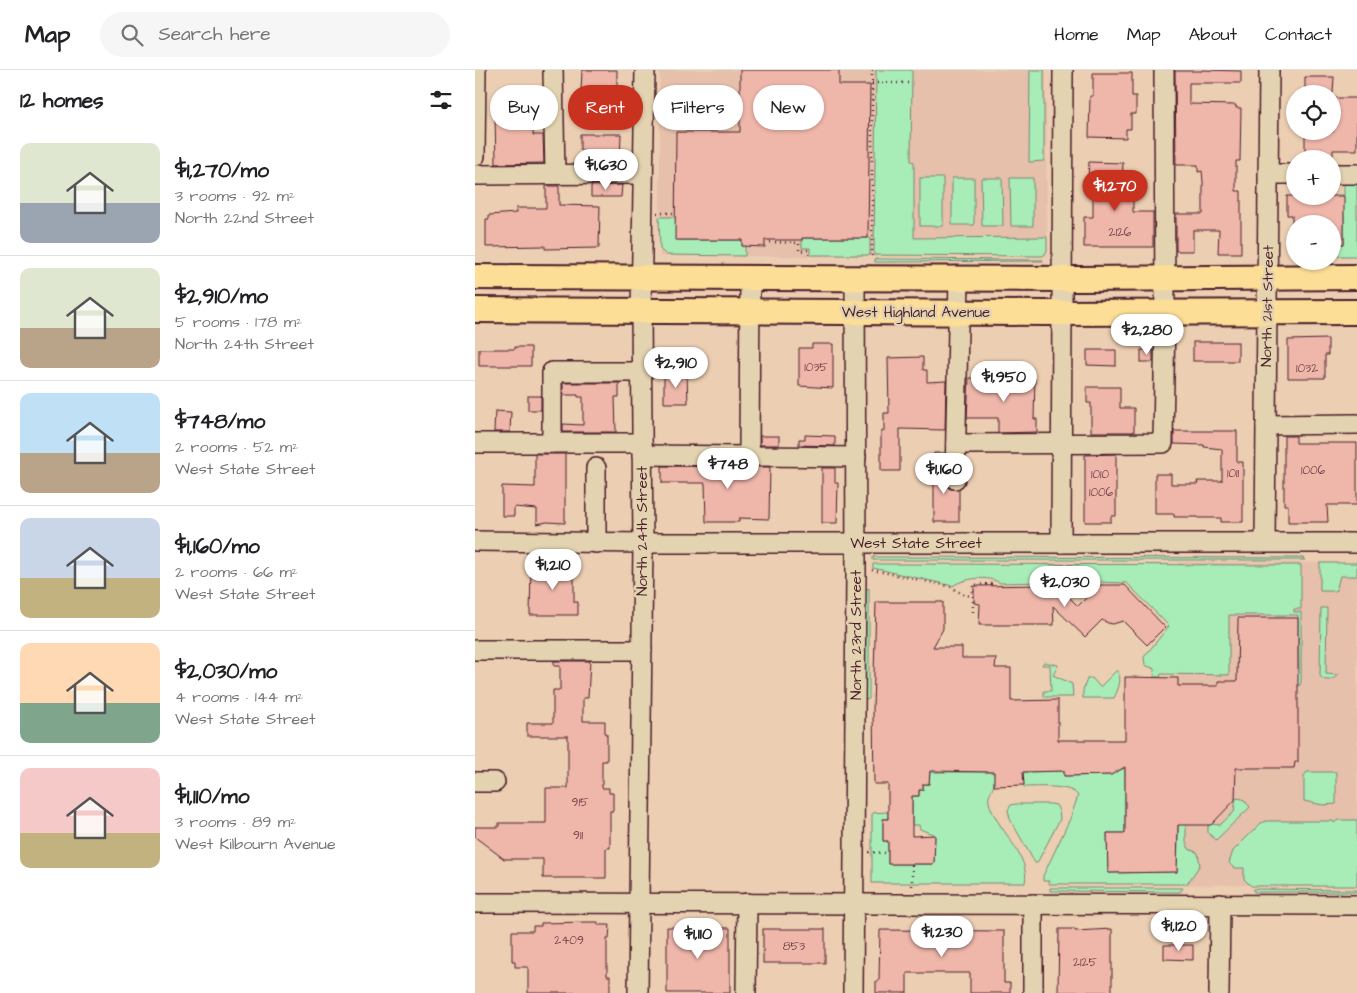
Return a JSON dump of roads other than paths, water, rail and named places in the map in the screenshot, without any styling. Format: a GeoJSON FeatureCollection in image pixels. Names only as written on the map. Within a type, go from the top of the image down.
{"type":"FeatureCollection","features":[{"type":"Feature","properties":{"kind":"main road"},"geometry":{"type":"LineString","coordinates":[[475,277],[1062,279],[1357,276]]}},
{"type":"Feature","properties":{"kind":"main road","name":"West Highland Avenue"},"geometry":{"type":"LineString","coordinates":[[475,310],[1062,313],[1357,312]]}},
{"type":"Feature","properties":{"kind":"street"},"geometry":{"type":"LineString","coordinates":[[475,156],[476,70]]}},
{"type":"Feature","properties":{"kind":"street"},"geometry":{"type":"LineString","coordinates":[[553,70],[555,174]]}},
{"type":"Feature","properties":{"kind":"street","name":"North 24th Street"},"geometry":{"type":"LineString","coordinates":[[638,993],[643,543],[641,277],[645,70]]}},
{"type":"Feature","properties":{"kind":"street"},"geometry":{"type":"LineString","coordinates":[[1061,543],[1063,70]]}},
{"type":"Feature","properties":{"kind":"street"},"geometry":{"type":"LineString","coordinates":[[956,444],[1163,443],[1165,70]]}},
{"type":"Feature","properties":{"kind":"street","name":"North 21st Street"},"geometry":{"type":"LineString","coordinates":[[1265,542],[1269,70]]}},
{"type":"Feature","properties":{"kind":"street"},"geometry":{"type":"LineString","coordinates":[[475,175],[643,174]]}},
{"type":"Feature","properties":{"kind":"street"},"geometry":{"type":"LineString","coordinates":[[1269,174],[1286,174]]}},
{"type":"Feature","properties":{"kind":"street"},"geometry":{"type":"LineString","coordinates":[[1341,174],[1357,174]]}},
{"type":"Feature","properties":{"kind":"street"},"geometry":{"type":"LineString","coordinates":[[749,456],[750,278]]}},
{"type":"Feature","properties":{"kind":"street","name":"North 23rd Street"},"geometry":{"type":"LineString","coordinates":[[853,993],[856,543],[855,278]]}},
{"type":"Feature","properties":{"kind":"street"},"geometry":{"type":"LineString","coordinates":[[955,480],[959,278]]}},
{"type":"Feature","properties":{"kind":"street"},"geometry":{"type":"LineString","coordinates":[[552,443],[552,372],[641,372]]}},
{"type":"Feature","properties":{"kind":"street"},"geometry":{"type":"LineString","coordinates":[[1265,425],[1357,424]]}},
{"type":"Feature","properties":{"kind":"street"},"geometry":{"type":"LineString","coordinates":[[475,442],[552,443],[749,456],[856,457]]}},
{"type":"Feature","properties":{"kind":"street"},"geometry":{"type":"LineString","coordinates":[[595,468],[595,543]]}},
{"type":"Feature","properties":{"kind":"street","name":"West State Street"},"geometry":{"type":"LineString","coordinates":[[475,541],[595,543],[1357,543]]}},
{"type":"Feature","properties":{"kind":"street"},"geometry":{"type":"LineString","coordinates":[[475,650],[642,650]]}},
{"type":"Feature","properties":{"kind":"street"},"geometry":{"type":"LineString","coordinates":[[475,782],[495,782]]}},
{"type":"Feature","properties":{"kind":"street"},"geometry":{"type":"LineString","coordinates":[[475,903],[1357,905]]}},
{"type":"Feature","properties":{"kind":"street"},"geometry":{"type":"LineString","coordinates":[[746,993],[747,903]]}},
{"type":"Feature","properties":{"kind":"street"},"geometry":{"type":"LineString","coordinates":[[1033,904],[1033,993]]}},
{"type":"Feature","properties":{"kind":"street"},"geometry":{"type":"LineString","coordinates":[[1219,993],[1220,904]]}}]}
